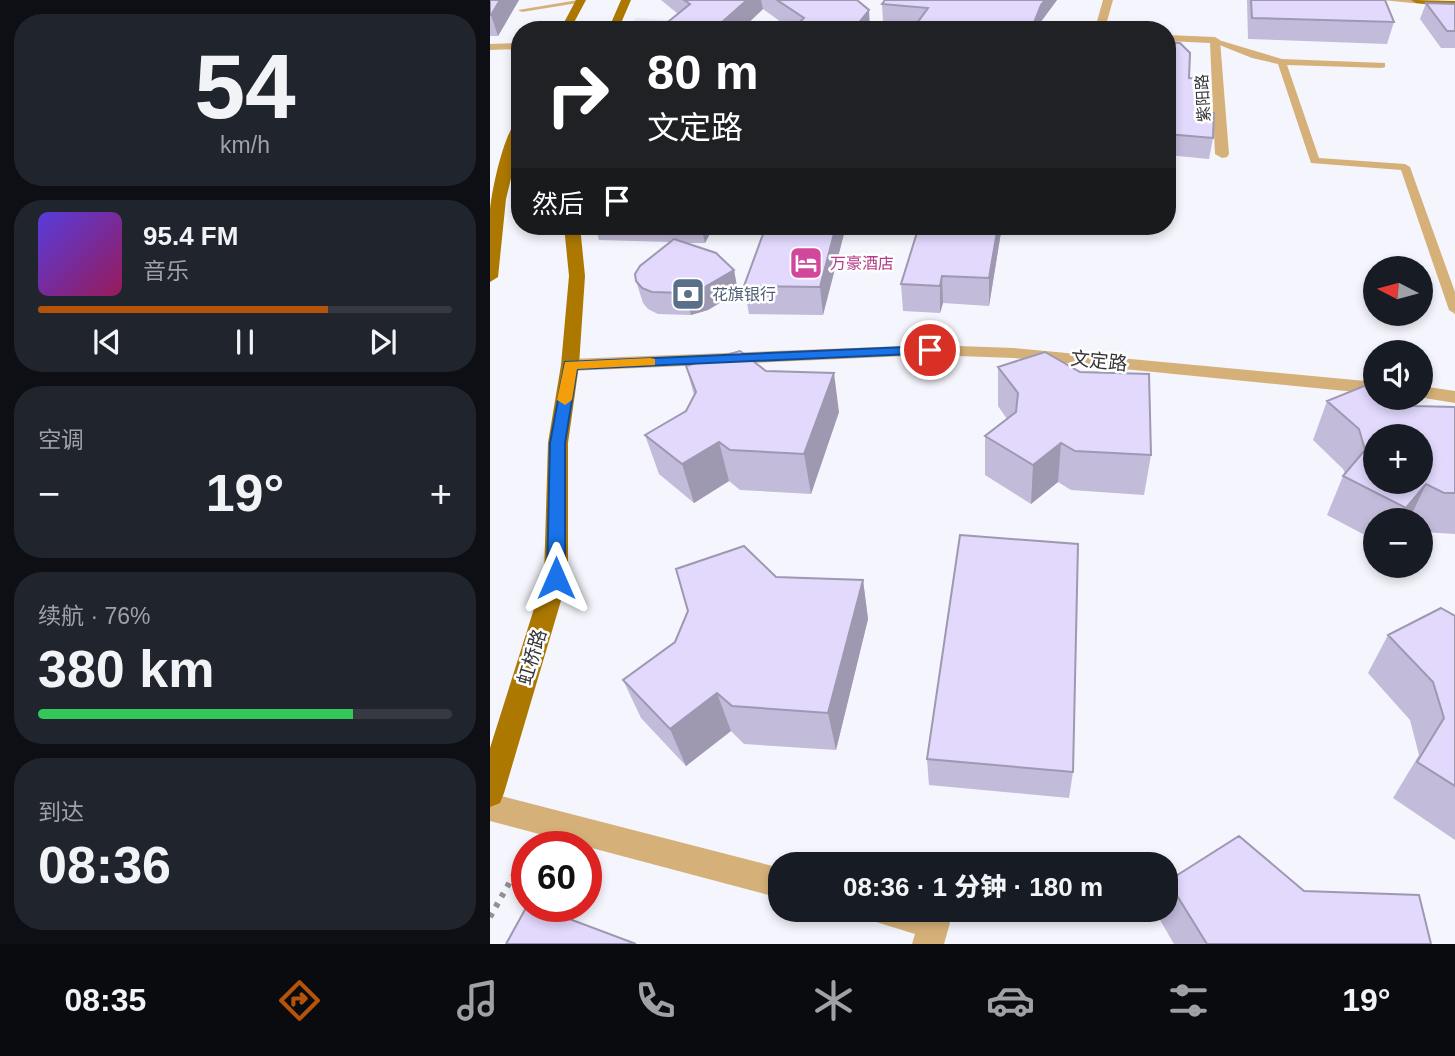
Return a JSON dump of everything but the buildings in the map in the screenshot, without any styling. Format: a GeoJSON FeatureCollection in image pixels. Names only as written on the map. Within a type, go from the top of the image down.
{"type":"FeatureCollection","features":[{"type":"Feature","properties":{"kind":"main road"},"geometry":{"type":"LineString","coordinates":[[617,21],[626,0]]}},
{"type":"Feature","properties":{"kind":"main road"},"geometry":{"type":"LineString","coordinates":[[1416,0],[1453,4]]}},
{"type":"Feature","properties":{"kind":"main road"},"geometry":{"type":"LineString","coordinates":[[570,21],[581,1]]}},
{"type":"Feature","properties":{"kind":"main road"},"geometry":{"type":"LineString","coordinates":[[490,277],[497,204],[511,148]]}},
{"type":"Feature","properties":{"kind":"main road","name":"虹桥路"},"geometry":{"type":"LineString","coordinates":[[490,793],[556,578],[558,443],[570,365],[577,276],[573,235]]}},
{"type":"Feature","properties":{"kind":"street"},"geometry":{"type":"LineString","coordinates":[[1102,21],[1108,0]]}},
{"type":"Feature","properties":{"kind":"street"},"geometry":{"type":"LineString","coordinates":[[1176,38],[1216,40]]}},
{"type":"Feature","properties":{"kind":"street","name":"紫阳路"},"geometry":{"type":"LineString","coordinates":[[1216,40],[1222,154]]}},
{"type":"Feature","properties":{"kind":"street"},"geometry":{"type":"LineString","coordinates":[[490,47],[511,46]]}},
{"type":"Feature","properties":{"kind":"street","name":"文定路"},"geometry":{"type":"LineString","coordinates":[[570,365],[930,350],[1014,353],[1363,387]]}},
{"type":"Feature","properties":{"kind":"street"},"geometry":{"type":"LineString","coordinates":[[1433,394],[1455,397]]}},
{"type":"Feature","properties":{"kind":"street"},"geometry":{"type":"LineString","coordinates":[[490,807],[768,880]]}},
{"type":"Feature","properties":{"kind":"street"},"geometry":{"type":"LineString","coordinates":[[928,944],[934,923],[930,922]]}},
{"type":"Feature","properties":{"kind":"lane"},"geometry":{"type":"LineString","coordinates":[[1386,0],[1453,4]]}},
{"type":"Feature","properties":{"kind":"lane"},"geometry":{"type":"LineString","coordinates":[[522,10],[581,1]]}},
{"type":"Feature","properties":{"kind":"lane"},"geometry":{"type":"LineString","coordinates":[[1216,40],[1255,56],[1282,62],[1382,65]]}},
{"type":"Feature","properties":{"kind":"lane"},"geometry":{"type":"LineString","coordinates":[[1282,62],[1315,161],[1405,167],[1455,310]]}},
{"type":"Feature","properties":{"kind":"path"},"geometry":{"type":"LineString","coordinates":[[490,917],[511,880]]}},
{"type":"Feature","properties":{"kind":"shaded area"},"geometry":{"type":"Polygon","coordinates":[[[635,18],[683,21],[634,21],[635,18]]]}},
{"type":"Feature","properties":{"kind":"slow traffic"},"geometry":{"type":"LineString","coordinates":[[565,400],[570,365],[650,362]]}},
{"type":"Feature","properties":{"kind":"place","name":"万豪酒店"},"geometry":{"type":"Point","coordinates":[806,263]}},
{"type":"Feature","properties":{"kind":"place","name":"花旗银行"},"geometry":{"type":"Point","coordinates":[688,294]}},
{"type":"Feature","properties":{"kind":"route"},"geometry":{"type":"LineString","coordinates":[[556,578],[558,443],[570,365],[930,350]]}}]}
